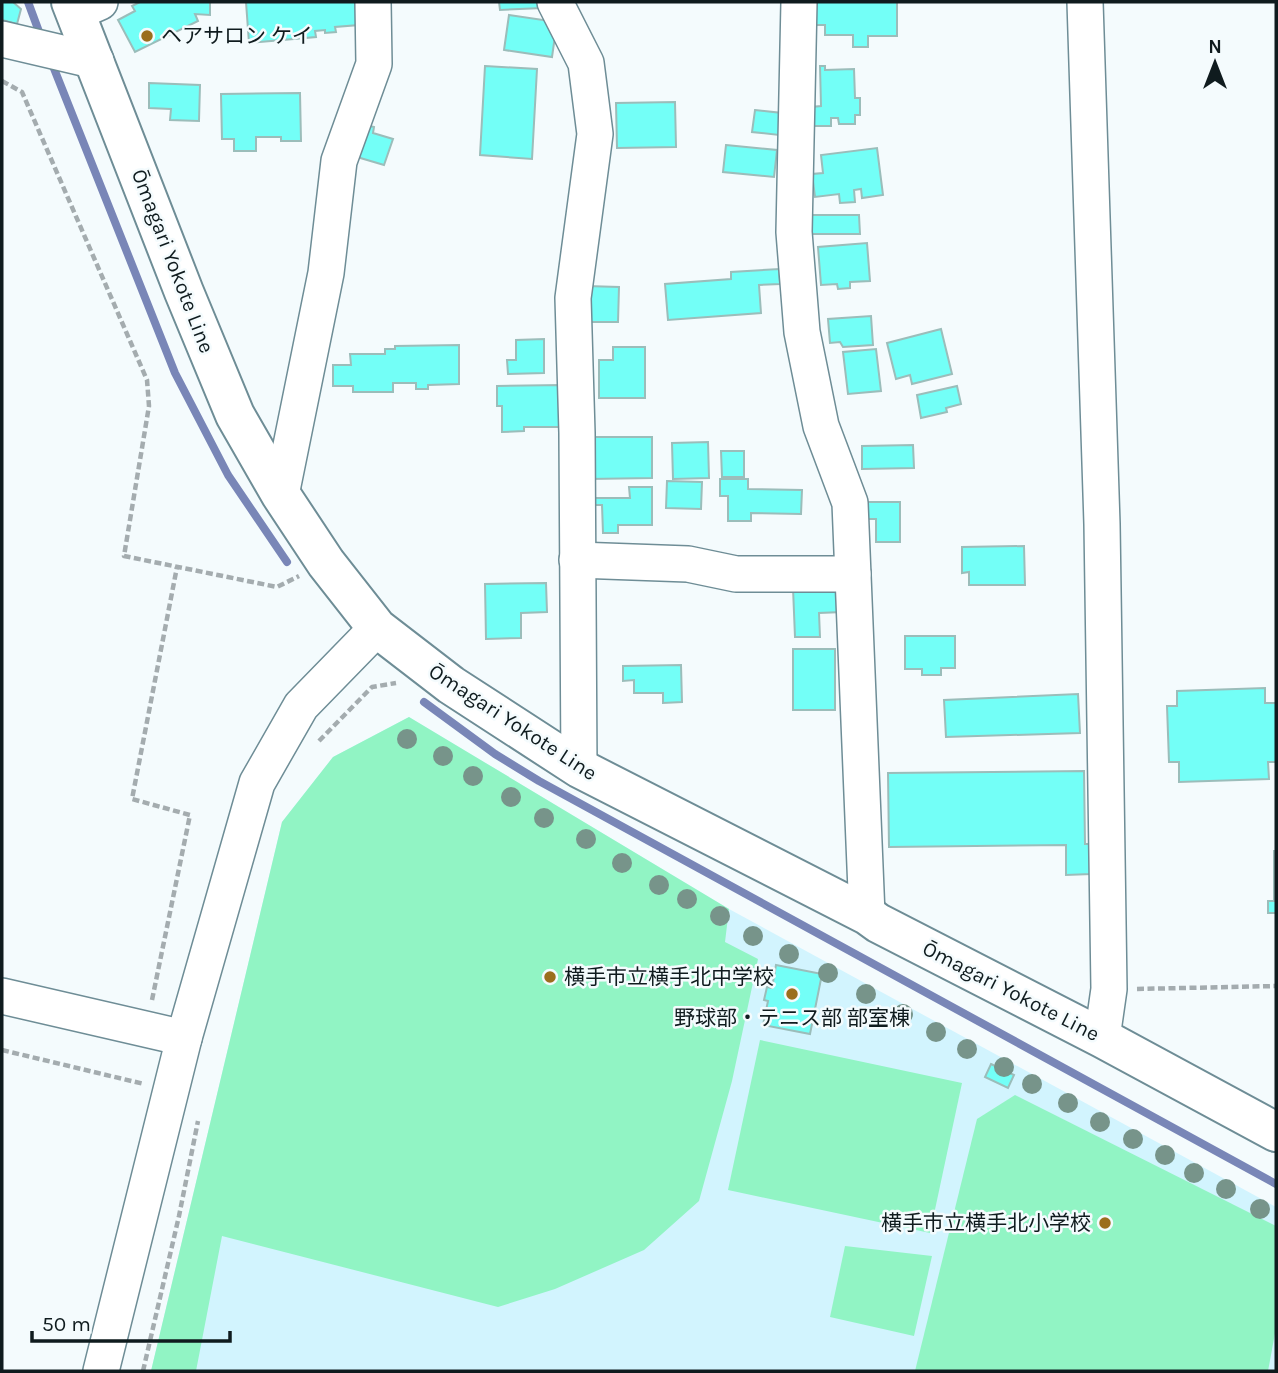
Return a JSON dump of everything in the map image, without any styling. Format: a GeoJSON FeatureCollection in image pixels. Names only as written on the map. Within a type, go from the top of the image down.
{"type":"FeatureCollection","features":[{"type":"Feature","properties":{"kind":"main road","name":"Ōmagari Yokote Line"},"geometry":{"type":"LineString","coordinates":[[82,5],[96,61],[184,292],[235,415],[281,495],[326,563],[377,628],[451,685],[579,768],[867,915],[1276,1132]]}},
{"type":"Feature","properties":{"kind":"street"},"geometry":{"type":"LineString","coordinates":[[281,495],[326,273],[339,161],[373,64],[373,2]]}},
{"type":"Feature","properties":{"kind":"street"},"geometry":{"type":"LineString","coordinates":[[555,2],[586,63],[595,134],[573,298],[578,433],[579,768]]}},
{"type":"Feature","properties":{"kind":"street"},"geometry":{"type":"LineString","coordinates":[[799,2],[794,232],[802,332],[821,426],[850,503],[867,915]]}},
{"type":"Feature","properties":{"kind":"street"},"geometry":{"type":"LineString","coordinates":[[1085,2],[1102,524],[1109,989],[1102,1038]]}},
{"type":"Feature","properties":{"kind":"street"},"geometry":{"type":"LineString","coordinates":[[2,39],[96,61]]}},
{"type":"Feature","properties":{"kind":"street"},"geometry":{"type":"LineString","coordinates":[[578,560],[688,564],[736,574],[853,574]]}},
{"type":"Feature","properties":{"kind":"street"},"geometry":{"type":"LineString","coordinates":[[101,1371],[184,1038],[257,783],[300,706],[377,628]]}},
{"type":"Feature","properties":{"kind":"street"},"geometry":{"type":"LineString","coordinates":[[2,996],[184,1038]]}},
{"type":"Feature","properties":{"kind":"path"},"geometry":{"type":"LineString","coordinates":[[2,81],[22,92],[147,380],[149,406],[124,556],[277,587],[326,563]]}},
{"type":"Feature","properties":{"kind":"path"},"geometry":{"type":"LineString","coordinates":[[145,1029],[190,815],[132,799],[177,567]]}},
{"type":"Feature","properties":{"kind":"path"},"geometry":{"type":"LineString","coordinates":[[315,748],[322,737],[372,687],[398,683]]}},
{"type":"Feature","properties":{"kind":"path"},"geometry":{"type":"LineString","coordinates":[[1109,989],[1276,986]]}},
{"type":"Feature","properties":{"kind":"path"},"geometry":{"type":"LineString","coordinates":[[2,1050],[171,1090]]}},
{"type":"Feature","properties":{"kind":"path"},"geometry":{"type":"LineString","coordinates":[[143,1371],[199,1116]]}},
{"type":"Feature","properties":{"kind":"shaded area","name":"横手市立横手北中学校"},"geometry":{"type":"Polygon","coordinates":[[[409,717],[729,909],[1276,1207],[1276,1371],[151,1371],[282,822],[333,757],[409,717]]]}},
{"type":"Feature","properties":{"kind":"green space","name":"横手市立横手北中学校"},"geometry":{"type":"Polygon","coordinates":[[[409,717],[729,909],[725,942],[758,959],[732,1081],[699,1201],[644,1250],[555,1289],[498,1307],[222,1236],[196,1371],[151,1371],[282,822],[333,757],[409,717]]]}},
{"type":"Feature","properties":{"kind":"green space"},"geometry":{"type":"Polygon","coordinates":[[[760,1040],[962,1083],[930,1233],[728,1190],[760,1040]]]}},
{"type":"Feature","properties":{"kind":"green space","name":"横手市立横手北小学校"},"geometry":{"type":"Polygon","coordinates":[[[1015,1095],[1276,1226],[1276,1328],[1268,1371],[915,1371],[977,1119],[1015,1095]]]}},
{"type":"Feature","properties":{"kind":"green space"},"geometry":{"type":"Polygon","coordinates":[[[845,1246],[932,1256],[914,1336],[830,1317],[845,1246]]]}},
{"type":"Feature","properties":{"kind":"building"},"geometry":{"type":"Polygon","coordinates":[[[2,2],[13,2],[21,9],[17,24],[2,20],[2,2]]]}},
{"type":"Feature","properties":{"kind":"building","name":"ヘアサロン ケイ"},"geometry":{"type":"Polygon","coordinates":[[[140,2],[210,2],[210,15],[195,14],[198,21],[135,52],[118,20],[135,11],[132,6],[140,2]]]}},
{"type":"Feature","properties":{"kind":"building"},"geometry":{"type":"Polygon","coordinates":[[[246,2],[356,2],[359,25],[335,27],[336,32],[315,31],[316,37],[249,43],[246,2]]]}},
{"type":"Feature","properties":{"kind":"building"},"geometry":{"type":"Polygon","coordinates":[[[499,2],[542,2],[542,8],[500,10],[499,2]]]}},
{"type":"Feature","properties":{"kind":"building"},"geometry":{"type":"Polygon","coordinates":[[[815,2],[897,2],[897,36],[868,36],[868,47],[853,47],[853,35],[825,35],[825,25],[815,25],[815,2]]]}},
{"type":"Feature","properties":{"kind":"building"},"geometry":{"type":"Polygon","coordinates":[[[509,15],[557,22],[552,57],[504,50],[509,15]]]}},
{"type":"Feature","properties":{"kind":"building"},"geometry":{"type":"Polygon","coordinates":[[[485,66],[537,69],[532,159],[480,155],[485,66]]]}},
{"type":"Feature","properties":{"kind":"building"},"geometry":{"type":"Polygon","coordinates":[[[820,66],[825,66],[825,70],[854,69],[855,98],[860,98],[860,115],[855,115],[855,124],[839,124],[838,118],[831,118],[831,126],[811,126],[811,107],[821,106],[820,66]]]}},
{"type":"Feature","properties":{"kind":"building"},"geometry":{"type":"Polygon","coordinates":[[[149,83],[200,85],[199,121],[170,120],[171,109],[149,108],[149,83]]]}},
{"type":"Feature","properties":{"kind":"building"},"geometry":{"type":"Polygon","coordinates":[[[300,93],[301,141],[281,141],[281,137],[256,137],[256,151],[234,151],[234,139],[222,139],[221,94],[300,93]]]}},
{"type":"Feature","properties":{"kind":"building"},"geometry":{"type":"Polygon","coordinates":[[[675,102],[676,147],[617,148],[616,103],[675,102]]]}},
{"type":"Feature","properties":{"kind":"building"},"geometry":{"type":"Polygon","coordinates":[[[755,110],[782,113],[779,135],[752,132],[755,110]]]}},
{"type":"Feature","properties":{"kind":"building"},"geometry":{"type":"Polygon","coordinates":[[[366,125],[374,127],[373,133],[393,139],[384,165],[357,157],[366,125]]]}},
{"type":"Feature","properties":{"kind":"building"},"geometry":{"type":"Polygon","coordinates":[[[726,145],[777,150],[774,177],[723,172],[726,145]]]}},
{"type":"Feature","properties":{"kind":"building"},"geometry":{"type":"Polygon","coordinates":[[[877,148],[883,195],[862,198],[861,189],[854,190],[855,202],[840,203],[839,194],[815,197],[812,174],[823,173],[821,155],[877,148]]]}},
{"type":"Feature","properties":{"kind":"building"},"geometry":{"type":"Polygon","coordinates":[[[812,215],[859,215],[860,234],[812,234],[812,215]]]}},
{"type":"Feature","properties":{"kind":"building"},"geometry":{"type":"Polygon","coordinates":[[[867,243],[870,281],[850,282],[850,288],[838,289],[837,284],[821,285],[818,247],[867,243]]]}},
{"type":"Feature","properties":{"kind":"building"},"geometry":{"type":"Polygon","coordinates":[[[779,269],[780,284],[759,285],[761,313],[668,320],[665,284],[731,279],[731,272],[779,269]]]}},
{"type":"Feature","properties":{"kind":"building"},"geometry":{"type":"Polygon","coordinates":[[[586,286],[619,287],[618,322],[586,322],[586,286]]]}},
{"type":"Feature","properties":{"kind":"building"},"geometry":{"type":"Polygon","coordinates":[[[871,316],[873,345],[843,347],[840,342],[830,343],[828,319],[871,316]]]}},
{"type":"Feature","properties":{"kind":"building"},"geometry":{"type":"Polygon","coordinates":[[[941,329],[952,374],[912,384],[910,375],[896,379],[887,343],[941,329]]]}},
{"type":"Feature","properties":{"kind":"building"},"geometry":{"type":"Polygon","coordinates":[[[544,339],[544,373],[508,374],[507,360],[516,360],[516,340],[544,339]]]}},
{"type":"Feature","properties":{"kind":"building"},"geometry":{"type":"Polygon","coordinates":[[[459,345],[459,384],[428,385],[428,389],[416,389],[416,383],[393,383],[393,392],[353,392],[353,386],[333,386],[333,365],[351,365],[350,354],[385,354],[385,349],[395,349],[395,346],[459,345]]]}},
{"type":"Feature","properties":{"kind":"building"},"geometry":{"type":"Polygon","coordinates":[[[613,347],[645,347],[645,398],[599,398],[599,360],[613,360],[613,347]]]}},
{"type":"Feature","properties":{"kind":"building"},"geometry":{"type":"Polygon","coordinates":[[[876,349],[881,391],[848,394],[843,352],[876,349]]]}},
{"type":"Feature","properties":{"kind":"building"},"geometry":{"type":"Polygon","coordinates":[[[562,385],[563,427],[524,427],[524,431],[502,432],[502,406],[497,406],[497,386],[562,385]]]}},
{"type":"Feature","properties":{"kind":"building"},"geometry":{"type":"Polygon","coordinates":[[[957,386],[961,404],[946,408],[947,412],[921,418],[917,395],[957,386]]]}},
{"type":"Feature","properties":{"kind":"building"},"geometry":{"type":"Polygon","coordinates":[[[589,437],[652,437],[652,478],[589,479],[589,437]]]}},
{"type":"Feature","properties":{"kind":"building"},"geometry":{"type":"Polygon","coordinates":[[[708,442],[709,478],[673,479],[672,443],[708,442]]]}},
{"type":"Feature","properties":{"kind":"building"},"geometry":{"type":"Polygon","coordinates":[[[913,445],[914,468],[862,469],[862,446],[913,445]]]}},
{"type":"Feature","properties":{"kind":"building"},"geometry":{"type":"Polygon","coordinates":[[[721,451],[744,451],[744,477],[722,477],[721,451]]]}},
{"type":"Feature","properties":{"kind":"building"},"geometry":{"type":"Polygon","coordinates":[[[720,479],[748,479],[748,489],[802,490],[801,514],[751,513],[751,521],[728,521],[728,496],[720,496],[720,479]]]}},
{"type":"Feature","properties":{"kind":"building"},"geometry":{"type":"Polygon","coordinates":[[[667,481],[702,482],[701,509],[666,508],[667,481]]]}},
{"type":"Feature","properties":{"kind":"building"},"geometry":{"type":"Polygon","coordinates":[[[629,487],[652,487],[652,525],[618,525],[618,533],[603,533],[602,505],[595,505],[595,498],[630,498],[629,487]]]}},
{"type":"Feature","properties":{"kind":"building"},"geometry":{"type":"Polygon","coordinates":[[[867,502],[900,502],[900,542],[876,542],[876,519],[867,519],[867,502]]]}},
{"type":"Feature","properties":{"kind":"building"},"geometry":{"type":"Polygon","coordinates":[[[1024,546],[1025,585],[969,585],[969,572],[962,573],[962,547],[1024,546]]]}},
{"type":"Feature","properties":{"kind":"building"},"geometry":{"type":"Polygon","coordinates":[[[546,583],[547,612],[521,613],[521,638],[486,639],[485,584],[546,583]]]}},
{"type":"Feature","properties":{"kind":"building"},"geometry":{"type":"Polygon","coordinates":[[[841,587],[842,612],[819,613],[820,637],[795,637],[793,588],[841,587]]]}},
{"type":"Feature","properties":{"kind":"building"},"geometry":{"type":"Polygon","coordinates":[[[905,636],[955,636],[955,668],[941,668],[941,675],[922,675],[922,669],[905,669],[905,636]]]}},
{"type":"Feature","properties":{"kind":"building"},"geometry":{"type":"Polygon","coordinates":[[[793,649],[835,649],[835,710],[793,710],[793,649]]]}},
{"type":"Feature","properties":{"kind":"building"},"geometry":{"type":"Polygon","coordinates":[[[681,665],[682,702],[663,703],[663,693],[634,693],[634,680],[623,681],[623,666],[681,665]]]}},
{"type":"Feature","properties":{"kind":"building"},"geometry":{"type":"Polygon","coordinates":[[[1265,688],[1265,703],[1276,703],[1276,762],[1268,762],[1269,779],[1179,782],[1179,762],[1169,762],[1167,706],[1177,706],[1177,691],[1265,688]]]}},
{"type":"Feature","properties":{"kind":"building"},"geometry":{"type":"Polygon","coordinates":[[[1078,694],[1080,733],[946,737],[944,700],[1078,694]]]}},
{"type":"Feature","properties":{"kind":"building"},"geometry":{"type":"Polygon","coordinates":[[[1084,771],[1085,844],[1091,844],[1091,874],[1066,875],[1066,845],[889,847],[888,773],[1084,771]]]}},
{"type":"Feature","properties":{"kind":"building"},"geometry":{"type":"Polygon","coordinates":[[[1274,851],[1276,913],[1268,913],[1268,901],[1274,901],[1274,851]]]}},
{"type":"Feature","properties":{"kind":"building","name":"野球部・テニス部 部室棟"},"geometry":{"type":"Polygon","coordinates":[[[776,965],[822,974],[810,1034],[763,1025],[768,1001],[764,1000],[767,987],[772,988],[776,965]]]}},
{"type":"Feature","properties":{"kind":"building"},"geometry":{"type":"Polygon","coordinates":[[[991,1064],[1014,1075],[1008,1088],[985,1077],[991,1064]]]}},
{"type":"Feature","properties":{"kind":"waterway"},"geometry":{"type":"LineString","coordinates":[[28,2],[41,37]]}},
{"type":"Feature","properties":{"kind":"waterway"},"geometry":{"type":"LineString","coordinates":[[51,61],[175,373],[228,475],[287,562]]}},
{"type":"Feature","properties":{"kind":"waterway"},"geometry":{"type":"LineString","coordinates":[[424,702],[495,754],[539,781],[1276,1184]]}},
{"type":"Feature","properties":{"kind":"place","name":"ヘアサロン ケイ"},"geometry":{"type":"Point","coordinates":[147,36]}},
{"type":"Feature","properties":{"kind":"place","name":"横手市立横手北中学校"},"geometry":{"type":"Point","coordinates":[550,977]}},
{"type":"Feature","properties":{"kind":"place","name":"野球部・テニス部 部室棟"},"geometry":{"type":"Point","coordinates":[792,994]}},
{"type":"Feature","properties":{"kind":"place","name":"横手市立横手北小学校"},"geometry":{"type":"Point","coordinates":[1105,1223]}}]}
